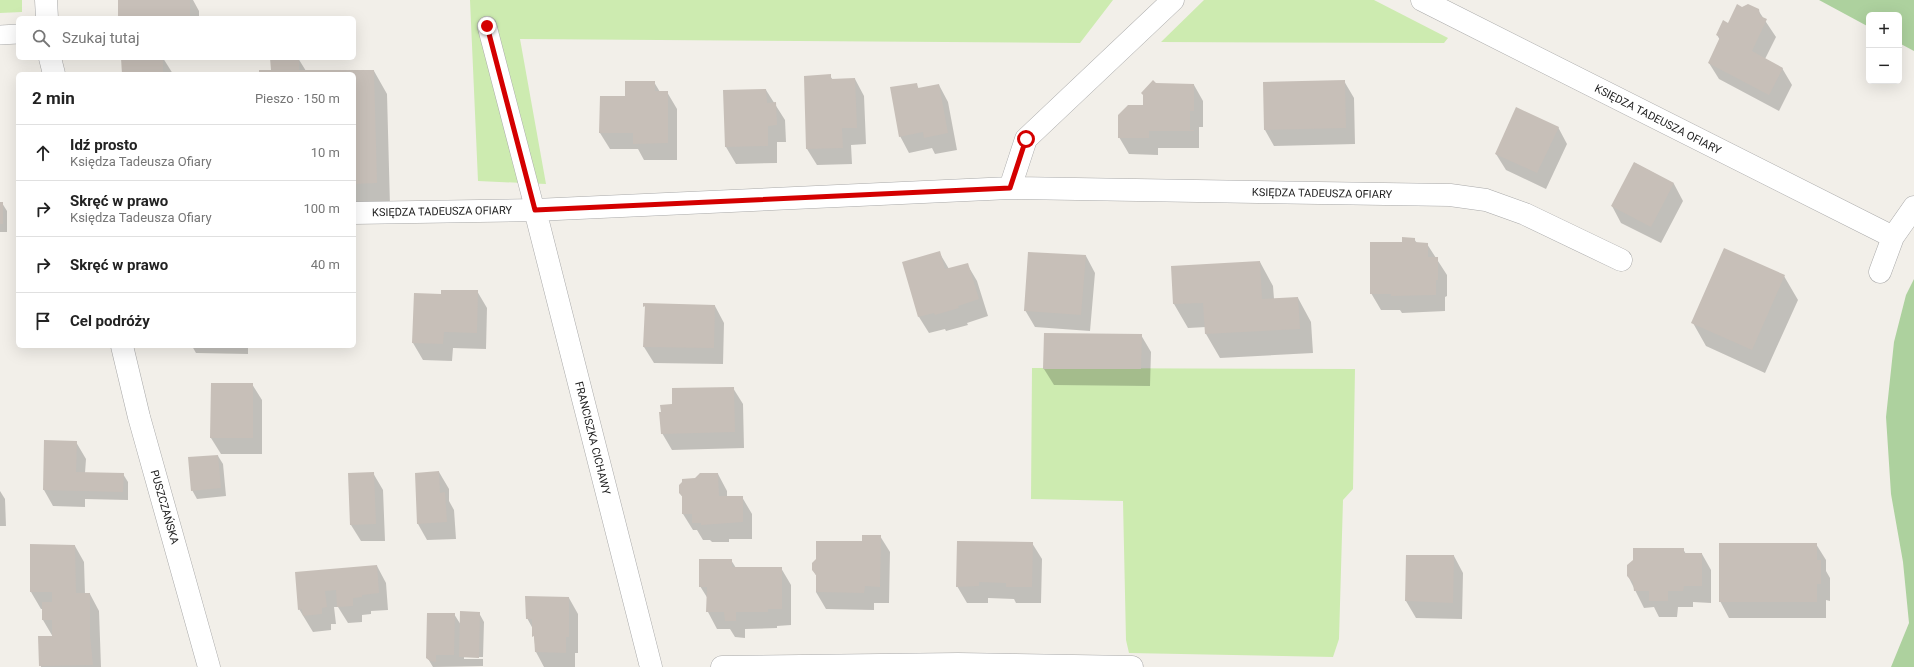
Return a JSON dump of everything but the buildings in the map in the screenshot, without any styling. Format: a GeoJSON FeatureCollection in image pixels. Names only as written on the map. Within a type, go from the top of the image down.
{"type":"FeatureCollection","features":[{"type":"Feature","properties":{"kind":"street"},"geometry":{"type":"LineString","coordinates":[[46,0],[47,16]]}},
{"type":"Feature","properties":{"kind":"street"},"geometry":{"type":"LineString","coordinates":[[1010,188],[1026,139],[1173,0]]}},
{"type":"Feature","properties":{"kind":"street","name":"KSIĘDZA TADEUSZA OFIARY"},"geometry":{"type":"LineString","coordinates":[[1422,0],[1893,237]]}},
{"type":"Feature","properties":{"kind":"street"},"geometry":{"type":"LineString","coordinates":[[50,60],[54,72]]}},
{"type":"Feature","properties":{"kind":"street","name":"KSIĘDZA TADEUSZA OFIARY"},"geometry":{"type":"LineString","coordinates":[[356,213],[535,210],[1010,188],[1450,195],[1486,200],[1525,214],[1621,260]]}},
{"type":"Feature","properties":{"kind":"street"},"geometry":{"type":"LineString","coordinates":[[1880,272],[1893,237],[1914,207]]}},
{"type":"Feature","properties":{"kind":"street","name":"FRANCISZKA CICHAWY"},"geometry":{"type":"LineString","coordinates":[[535,210],[651,667]]}},
{"type":"Feature","properties":{"kind":"street","name":"PUSZCZAŃSKA"},"geometry":{"type":"LineString","coordinates":[[122,348],[139,417],[209,667]]}},
{"type":"Feature","properties":{"kind":"street"},"geometry":{"type":"LineString","coordinates":[[722,667],[958,664],[1132,667]]}},
{"type":"Feature","properties":{"kind":"lane"},"geometry":{"type":"LineString","coordinates":[[487,26],[535,210]]}},
{"type":"Feature","properties":{"kind":"lane"},"geometry":{"type":"LineString","coordinates":[[0,35],[16,34]]}},
{"type":"Feature","properties":{"kind":"green space"},"geometry":{"type":"Polygon","coordinates":[[[0,0],[22,0],[22,12],[0,13],[0,0]]]}},
{"type":"Feature","properties":{"kind":"green space"},"geometry":{"type":"Polygon","coordinates":[[[470,0],[1113,0],[1080,43],[520,39],[546,184],[478,181],[470,0]]]}},
{"type":"Feature","properties":{"kind":"green space"},"geometry":{"type":"Polygon","coordinates":[[[1204,0],[1374,0],[1448,38],[1444,43],[1161,42],[1204,0]]]}},
{"type":"Feature","properties":{"kind":"green space"},"geometry":{"type":"Polygon","coordinates":[[[1819,0],[1914,0],[1914,51],[1902,45],[1902,12],[1866,12],[1866,25],[1819,0]]]}},
{"type":"Feature","properties":{"kind":"green space"},"geometry":{"type":"Polygon","coordinates":[[[1914,279],[1914,667],[1891,667],[1909,623],[1903,562],[1891,494],[1886,417],[1894,342],[1906,295],[1914,279]]]}},
{"type":"Feature","properties":{"kind":"green space"},"geometry":{"type":"Polygon","coordinates":[[[1032,368],[1355,369],[1353,489],[1343,500],[1339,639],[1333,657],[1129,653],[1126,640],[1123,501],[1031,499],[1032,368]]]}},
{"type":"Feature","properties":{"kind":"route"},"geometry":{"type":"LineString","coordinates":[[487,26],[535,210],[1010,188],[1026,139]]}}]}
